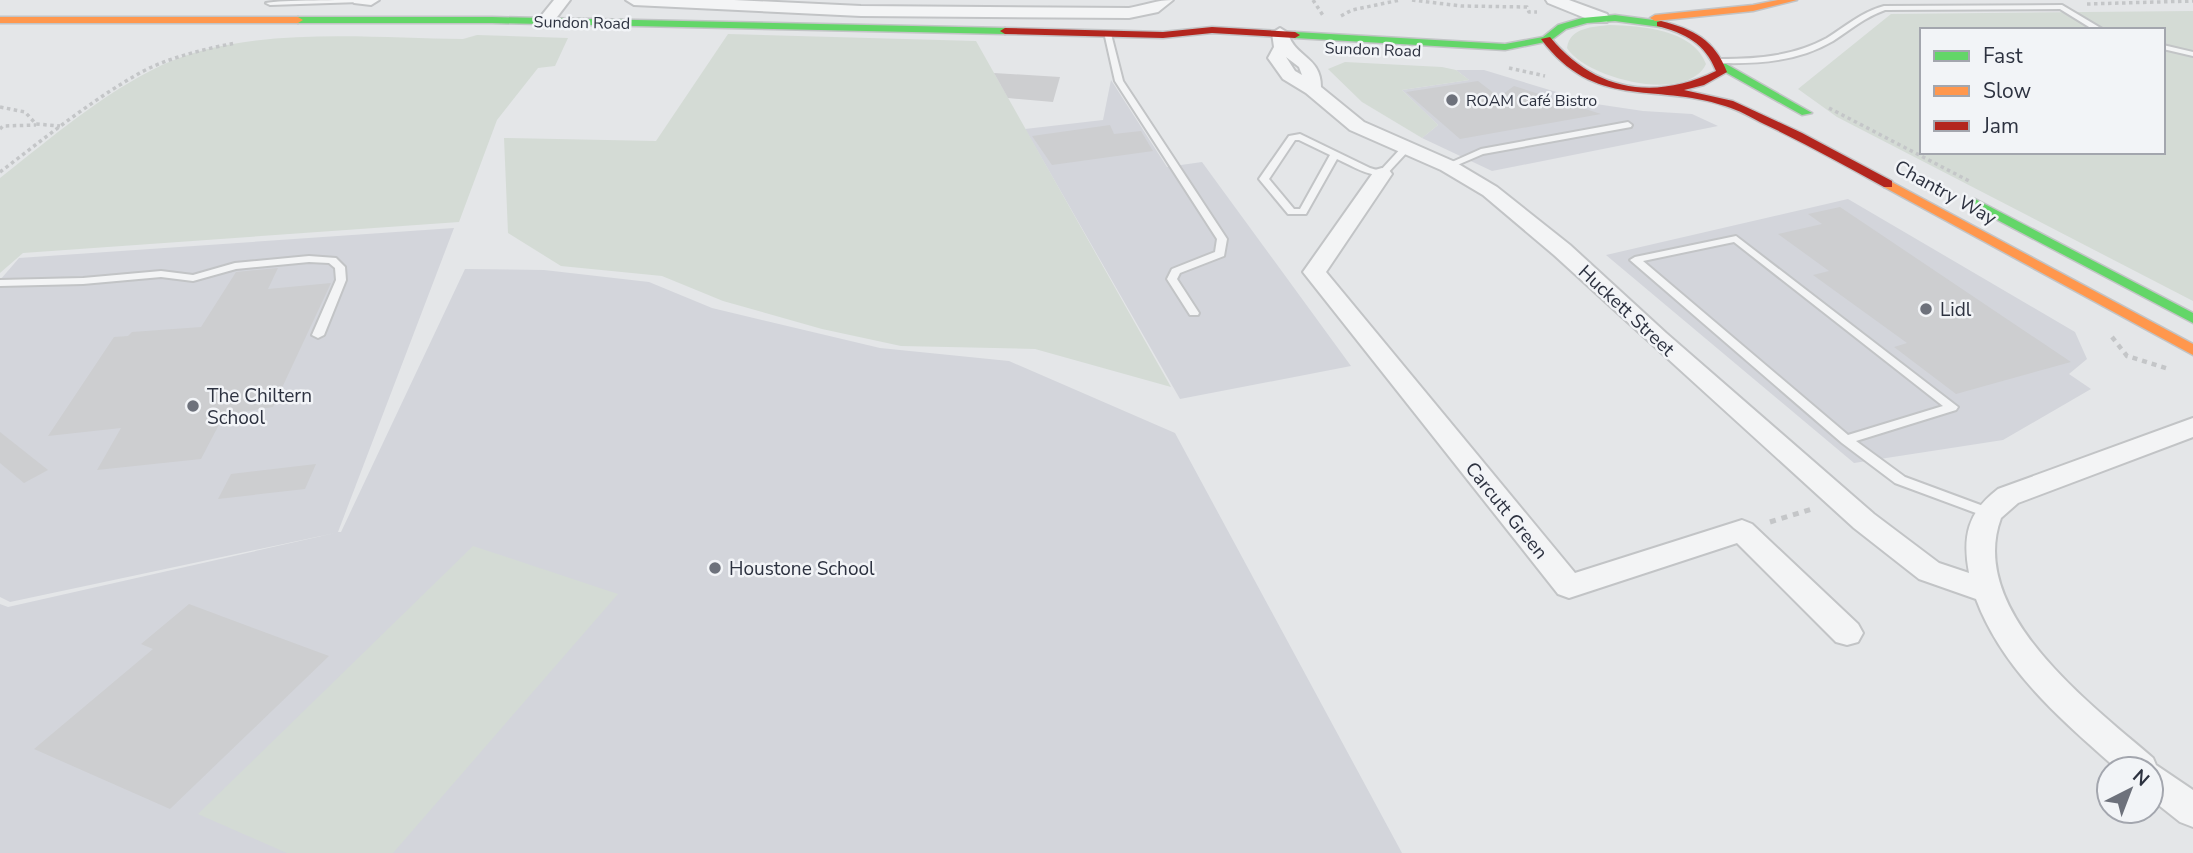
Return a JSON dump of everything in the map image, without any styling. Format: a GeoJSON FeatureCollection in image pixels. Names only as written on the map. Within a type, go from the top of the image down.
{"type":"FeatureCollection","features":[{"type":"Feature","properties":{"kind":"street"},"geometry":{"type":"LineString","coordinates":[[360,0],[371,0]]}},
{"type":"Feature","properties":{"kind":"street"},"geometry":{"type":"LineString","coordinates":[[545,21],[562,0]]}},
{"type":"Feature","properties":{"kind":"street"},"geometry":{"type":"LineString","coordinates":[[634,0],[1129,13],[1152,9],[1165,0]]}},
{"type":"Feature","properties":{"kind":"street"},"geometry":{"type":"LineString","coordinates":[[1555,0],[1601,18]]}},
{"type":"Feature","properties":{"kind":"street"},"geometry":{"type":"LineString","coordinates":[[1582,75],[1558,60],[1551,52],[1546,39],[1560,27],[1573,22],[1601,18],[1640,19],[1753,8],[1793,0]]}},
{"type":"Feature","properties":{"kind":"street"},"geometry":{"type":"LineString","coordinates":[[1534,6],[1560,27]]}},
{"type":"Feature","properties":{"kind":"street"},"geometry":{"type":"LineString","coordinates":[[1640,19],[1714,37],[1753,8]]}},
{"type":"Feature","properties":{"kind":"street","name":"Sundon Road"},"geometry":{"type":"LineString","coordinates":[[0,20],[545,21],[1163,35],[1183,41],[1281,40],[1505,47],[1546,39]]}},
{"type":"Feature","properties":{"kind":"street"},"geometry":{"type":"LineString","coordinates":[[1551,74],[1582,75],[1625,88],[1671,91],[1709,83],[1722,72],[1714,37]]}},
{"type":"Feature","properties":{"kind":"street","name":"Sundon Road"},"geometry":{"type":"LineString","coordinates":[[1281,40],[1447,52],[1510,64]]}},
{"type":"Feature","properties":{"kind":"street","name":"Huckett Street"},"geometry":{"type":"LineString","coordinates":[[1281,40],[1277,58],[1284,69],[1357,126],[1448,166],[1490,191],[1562,250],[1840,500],[1929,572],[1987,591]]}},
{"type":"Feature","properties":{"kind":"street"},"geometry":{"type":"LineString","coordinates":[[1721,63],[1820,121]]}},
{"type":"Feature","properties":{"kind":"street","name":"Chantry Way"},"geometry":{"type":"LineString","coordinates":[[1671,91],[1729,103],[1798,135],[2193,350]]}},
{"type":"Feature","properties":{"kind":"street","name":"Carcutt Green"},"geometry":{"type":"LineString","coordinates":[[1382,174],[1314,272],[1569,586],[1742,531]]}},
{"type":"Feature","properties":{"kind":"street","name":"Chantry Way"},"geometry":{"type":"LineString","coordinates":[[1966,198],[2193,319]]}},
{"type":"Feature","properties":{"kind":"street"},"geometry":{"type":"LineString","coordinates":[[2125,755],[2048,686],[2004,631],[1987,591],[1979,551],[1989,513],[2008,496],[2193,427]]}},
{"type":"Feature","properties":{"kind":"street"},"geometry":{"type":"LineString","coordinates":[[1742,531],[1847,633]]}},
{"type":"Feature","properties":{"kind":"street"},"geometry":{"type":"LineString","coordinates":[[2165,789],[2193,811]]}},
{"type":"Feature","properties":{"kind":"lane"},"geometry":{"type":"LineString","coordinates":[[270,3],[360,0]]}},
{"type":"Feature","properties":{"kind":"lane"},"geometry":{"type":"LineString","coordinates":[[1721,63],[1779,59],[1831,38],[1868,12],[1884,8],[2062,7],[2097,28]]}},
{"type":"Feature","properties":{"kind":"lane"},"geometry":{"type":"LineString","coordinates":[[1107,34],[1119,81],[1222,239],[1220,254],[1176,271],[1172,279],[1194,313]]}},
{"type":"Feature","properties":{"kind":"lane"},"geometry":{"type":"LineString","coordinates":[[2165,47],[2193,54]]}},
{"type":"Feature","properties":{"kind":"lane"},"geometry":{"type":"LineString","coordinates":[[1448,166],[1481,152],[1628,125]]}},
{"type":"Feature","properties":{"kind":"lane"},"geometry":{"type":"LineString","coordinates":[[1335,154],[1303,212],[1291,212],[1264,179],[1293,138],[1300,136],[1367,170],[1382,174],[1406,148]]}},
{"type":"Feature","properties":{"kind":"lane"},"geometry":{"type":"LineString","coordinates":[[1846,440],[1952,407],[1736,239],[1635,260],[1846,440],[1900,480],[1989,513]]}},
{"type":"Feature","properties":{"kind":"lane"},"geometry":{"type":"LineString","coordinates":[[0,283],[83,281],[161,274],[193,278],[234,266],[309,258],[332,260],[340,267],[341,280],[318,335]]}},
{"type":"Feature","properties":{"kind":"path"},"geometry":{"type":"LineString","coordinates":[[1313,0],[1328,23]]}},
{"type":"Feature","properties":{"kind":"path"},"geometry":{"type":"LineString","coordinates":[[1340,16],[1352,10],[1400,0]]}},
{"type":"Feature","properties":{"kind":"path"},"geometry":{"type":"LineString","coordinates":[[1412,0],[1461,6],[1534,6]]}},
{"type":"Feature","properties":{"kind":"path"},"geometry":{"type":"LineString","coordinates":[[2062,7],[2101,3],[2193,1]]}},
{"type":"Feature","properties":{"kind":"path"},"geometry":{"type":"LineString","coordinates":[[0,172],[61,126],[140,73],[205,49],[245,41]]}},
{"type":"Feature","properties":{"kind":"path"},"geometry":{"type":"LineString","coordinates":[[1510,64],[1551,74]]}},
{"type":"Feature","properties":{"kind":"path"},"geometry":{"type":"LineString","coordinates":[[0,107],[25,112],[36,124],[61,126]]}},
{"type":"Feature","properties":{"kind":"path"},"geometry":{"type":"LineString","coordinates":[[1,127],[43,125]]}},
{"type":"Feature","properties":{"kind":"path"},"geometry":{"type":"LineString","coordinates":[[2112,337],[2127,356],[2180,372]]}},
{"type":"Feature","properties":{"kind":"path"},"geometry":{"type":"LineString","coordinates":[[1742,531],[1840,500]]}},
{"type":"Feature","properties":{"kind":"shaded area"},"geometry":{"type":"Polygon","coordinates":[[[2193,11],[2193,301],[1837,117],[1798,89],[1891,14],[2193,11]]]}},
{"type":"Feature","properties":{"kind":"shaded area"},"geometry":{"type":"Polygon","coordinates":[[[1610,25],[1651,29],[1678,37],[1690,43],[1706,64],[1695,76],[1679,83],[1637,83],[1594,69],[1567,48],[1577,32],[1610,25]]]}},
{"type":"Feature","properties":{"kind":"shaded area"},"geometry":{"type":"Polygon","coordinates":[[[728,34],[976,41],[1171,387],[1035,349],[901,346],[822,329],[723,301],[662,276],[561,266],[508,233],[504,138],[656,141],[728,34]]]}},
{"type":"Feature","properties":{"kind":"shaded area"},"geometry":{"type":"Polygon","coordinates":[[[477,35],[568,38],[555,66],[538,68],[497,120],[459,222],[23,253],[0,273],[0,178],[98,103],[162,65],[196,52],[271,39],[350,36],[463,39],[477,35]]]}},
{"type":"Feature","properties":{"kind":"shaded area"},"geometry":{"type":"Polygon","coordinates":[[[1345,62],[1442,67],[1456,70],[1469,80],[1402,90],[1438,125],[1422,138],[1362,102],[1328,69],[1345,62]]]}},
{"type":"Feature","properties":{"kind":"shaded area"},"geometry":{"type":"Polygon","coordinates":[[[1456,70],[1484,70],[1596,104],[1692,114],[1718,126],[1492,171],[1422,138],[1438,125],[1402,90],[1469,80],[1456,70]]]}},
{"type":"Feature","properties":{"kind":"shaded area"},"geometry":{"type":"Polygon","coordinates":[[[1111,80],[1167,167],[1202,162],[1351,366],[1180,399],[1025,129],[1103,120],[1111,80]]]}},
{"type":"Feature","properties":{"kind":"shaded area"},"geometry":{"type":"Polygon","coordinates":[[[1848,199],[2075,332],[2087,359],[2069,374],[2091,389],[2003,440],[1854,463],[1606,255],[1848,199]]]}},
{"type":"Feature","properties":{"kind":"shaded area","name":"Houstone School"},"geometry":{"type":"Polygon","coordinates":[[[454,228],[338,532],[341,532],[465,269],[544,270],[649,282],[712,308],[880,348],[1009,361],[1175,433],[1402,853],[0,853],[0,604],[8,607],[335,533],[10,602],[0,597],[0,280],[19,258],[454,228]]]}},
{"type":"Feature","properties":{"kind":"shaded area"},"geometry":{"type":"Polygon","coordinates":[[[473,546],[618,594],[393,853],[287,853],[198,814],[473,546]]]}},
{"type":"Feature","properties":{"kind":"building"},"geometry":{"type":"Polygon","coordinates":[[[994,73],[1060,77],[1053,102],[1008,98],[994,73]]]}},
{"type":"Feature","properties":{"kind":"building"},"geometry":{"type":"Polygon","coordinates":[[[1478,81],[1499,97],[1514,86],[1601,114],[1460,139],[1406,92],[1478,81]]]}},
{"type":"Feature","properties":{"kind":"building"},"geometry":{"type":"Polygon","coordinates":[[[1110,125],[1114,134],[1141,131],[1153,151],[1052,165],[1032,136],[1110,125]]]}},
{"type":"Feature","properties":{"kind":"building","name":"Lidl"},"geometry":{"type":"Polygon","coordinates":[[[1840,207],[2071,362],[1956,394],[1894,347],[1907,343],[1813,275],[1829,271],[1778,234],[1822,224],[1808,214],[1840,207]]]}},
{"type":"Feature","properties":{"kind":"building"},"geometry":{"type":"Polygon","coordinates":[[[278,268],[268,289],[331,283],[273,407],[224,415],[201,459],[97,470],[121,428],[48,436],[114,337],[128,336],[132,332],[201,327],[236,272],[278,268]]]}},
{"type":"Feature","properties":{"kind":"building"},"geometry":{"type":"Polygon","coordinates":[[[0,432],[48,470],[24,483],[0,463],[0,432]]]}},
{"type":"Feature","properties":{"kind":"building"},"geometry":{"type":"Polygon","coordinates":[[[316,464],[305,489],[218,499],[231,474],[316,464]]]}},
{"type":"Feature","properties":{"kind":"building"},"geometry":{"type":"Polygon","coordinates":[[[189,604],[329,656],[170,809],[34,749],[153,649],[141,644],[189,604]]]}},
{"type":"Feature","properties":{"kind":"traffic: fast"},"geometry":{"type":"LineString","coordinates":[[1295,35],[1505,47],[1546,39],[1562,27],[1586,20],[1615,18],[1661,24]]}},
{"type":"Feature","properties":{"kind":"traffic: fast"},"geometry":{"type":"LineString","coordinates":[[298,20],[492,20],[1005,31]]}},
{"type":"Feature","properties":{"kind":"traffic: fast"},"geometry":{"type":"LineString","coordinates":[[1722,66],[1806,113]]}},
{"type":"Feature","properties":{"kind":"traffic: fast"},"geometry":{"type":"LineString","coordinates":[[1975,203],[2193,319]]}},
{"type":"Feature","properties":{"kind":"traffic: slow"},"geometry":{"type":"LineString","coordinates":[[1655,18],[1753,8],[1792,0]]}},
{"type":"Feature","properties":{"kind":"traffic: slow"},"geometry":{"type":"LineString","coordinates":[[0,20],[298,20]]}},
{"type":"Feature","properties":{"kind":"traffic: slow"},"geometry":{"type":"LineString","coordinates":[[1888,184],[2193,350]]}},
{"type":"Feature","properties":{"kind":"traffic: jam"},"geometry":{"type":"LineString","coordinates":[[1546,39],[1561,58],[1581,73],[1603,83],[1627,89],[1677,89],[1700,83],[1722,72],[1713,52],[1699,39],[1682,30],[1661,24]]}},
{"type":"Feature","properties":{"kind":"traffic: jam"},"geometry":{"type":"LineString","coordinates":[[1005,31],[1163,35],[1212,30],[1295,35]]}},
{"type":"Feature","properties":{"kind":"traffic: jam"},"geometry":{"type":"LineString","coordinates":[[1676,92],[1729,103],[1798,135],[1888,184]]}},
{"type":"Feature","properties":{"kind":"place","name":"ROAM Café Bistro"},"geometry":{"type":"Point","coordinates":[1452,100]}},
{"type":"Feature","properties":{"kind":"place","name":"Lidl"},"geometry":{"type":"Point","coordinates":[1926,309]}},
{"type":"Feature","properties":{"kind":"place","name":"The Chiltern School"},"geometry":{"type":"Point","coordinates":[193,406]}},
{"type":"Feature","properties":{"kind":"place","name":"Houstone School"},"geometry":{"type":"Point","coordinates":[715,568]}}]}
